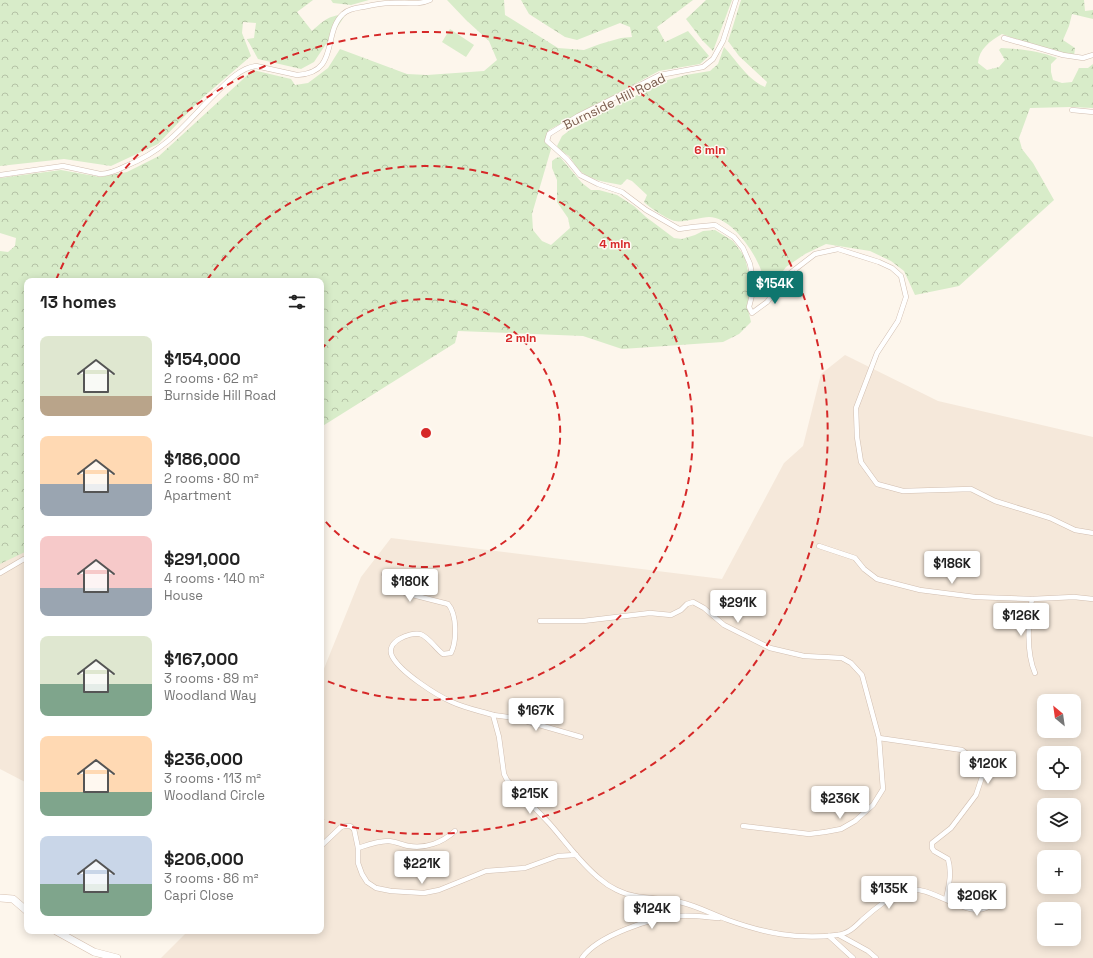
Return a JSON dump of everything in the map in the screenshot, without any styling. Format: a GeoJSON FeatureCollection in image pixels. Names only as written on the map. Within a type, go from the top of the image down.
{"type":"FeatureCollection","features":[{"type":"Feature","properties":{"kind":"main road"},"geometry":{"type":"LineString","coordinates":[[0,898],[13,900],[24,909]]}},
{"type":"Feature","properties":{"kind":"main road"},"geometry":{"type":"LineString","coordinates":[[61,934],[94,952],[117,958]]}},
{"type":"Feature","properties":{"kind":"street"},"geometry":{"type":"LineString","coordinates":[[0,175],[63,166],[106,174],[124,167],[143,158],[169,140],[223,86],[249,67],[256,66],[302,75],[320,67],[325,61],[339,18],[348,10],[382,4],[416,4],[430,0]]}},
{"type":"Feature","properties":{"kind":"street","name":"Burnside Hill Road"},"geometry":{"type":"LineString","coordinates":[[736,0],[723,41],[713,59],[703,67],[660,75],[578,116],[549,134],[547,141],[567,159],[580,175],[598,184],[622,192],[646,210],[679,229],[715,225],[734,237],[743,248],[750,264],[754,287],[749,307],[752,313],[767,302],[789,274],[815,254],[838,249],[892,268],[901,276],[906,297],[898,321],[877,353],[856,408],[861,462],[877,484],[903,491],[971,489],[995,501],[1050,518],[1075,530],[1093,533]]}},
{"type":"Feature","properties":{"kind":"street"},"geometry":{"type":"LineString","coordinates":[[1004,38],[1063,55],[1083,58],[1093,55]]}},
{"type":"Feature","properties":{"kind":"street"},"geometry":{"type":"LineString","coordinates":[[1072,110],[1093,112]]}},
{"type":"Feature","properties":{"kind":"street"},"geometry":{"type":"LineString","coordinates":[[819,546],[855,558],[864,569],[877,579],[920,590],[975,597],[1074,597],[1093,599]]}},
{"type":"Feature","properties":{"kind":"street"},"geometry":{"type":"LineString","coordinates":[[0,573],[24,559]]}},
{"type":"Feature","properties":{"kind":"street"},"geometry":{"type":"LineString","coordinates":[[384,574],[405,593],[444,602],[451,607],[454,613],[454,645],[451,653],[443,654],[420,634],[402,638],[394,643],[391,648],[393,657],[398,664],[417,681],[453,703],[493,715],[515,718],[581,737]]}},
{"type":"Feature","properties":{"kind":"street"},"geometry":{"type":"LineString","coordinates":[[1032,598],[1029,614],[1030,662],[1035,673]]}},
{"type":"Feature","properties":{"kind":"street"},"geometry":{"type":"LineString","coordinates":[[540,621],[583,621],[650,613],[671,615],[681,610],[687,604],[693,602],[704,608],[724,625],[770,648],[804,656],[842,658],[852,663],[862,674],[879,738],[883,789],[873,805],[856,821],[841,829],[825,832],[809,834],[743,826]]}},
{"type":"Feature","properties":{"kind":"street"},"geometry":{"type":"LineString","coordinates":[[493,715],[499,737],[504,774],[507,780],[549,823],[576,855],[600,880],[617,890],[634,896],[678,901],[769,933],[794,937],[839,935],[849,931],[884,903],[906,890],[920,890],[946,899],[963,908],[979,909],[990,906],[994,903],[1001,892]]}},
{"type":"Feature","properties":{"kind":"street"},"geometry":{"type":"LineString","coordinates":[[879,738],[962,750],[978,762],[982,777],[976,795],[951,828],[932,843],[932,848],[934,851],[948,859],[950,866],[946,899]]}},
{"type":"Feature","properties":{"kind":"street"},"geometry":{"type":"LineString","coordinates":[[324,843],[341,827],[350,826],[354,829],[358,848],[358,863],[367,882],[376,888],[408,893],[424,893],[439,890],[486,871],[525,868],[558,856],[576,855]]}},
{"type":"Feature","properties":{"kind":"street"},"geometry":{"type":"LineString","coordinates":[[358,848],[388,841],[421,847],[448,838],[455,831]]}},
{"type":"Feature","properties":{"kind":"street"},"geometry":{"type":"LineString","coordinates":[[582,958],[585,953],[600,941],[626,929],[660,918],[679,916],[724,918]]}},
{"type":"Feature","properties":{"kind":"street"},"geometry":{"type":"LineString","coordinates":[[839,935],[868,951],[876,958]]}},
{"type":"Feature","properties":{"kind":"street"},"geometry":{"type":"LineString","coordinates":[[829,936],[853,958]]}},
{"type":"Feature","properties":{"kind":"shaded area"},"geometry":{"type":"Polygon","coordinates":[[[845,355],[938,401],[1093,437],[1093,958],[161,958],[185,934],[324,934],[324,669],[361,577],[391,538],[722,579],[784,463],[803,446],[821,374],[845,355]]]}},
{"type":"Feature","properties":{"kind":"shaded area"},"geometry":{"type":"Polygon","coordinates":[[[0,532],[24,536],[24,781],[0,769],[0,532]]]}},
{"type":"Feature","properties":{"kind":"green space"},"geometry":{"type":"Polygon","coordinates":[[[0,0],[313,0],[297,12],[312,31],[328,19],[346,14],[314,62],[301,69],[258,59],[247,39],[254,38],[256,23],[243,22],[242,33],[251,56],[201,99],[158,144],[111,166],[64,159],[0,166],[0,0]]]}},
{"type":"Feature","properties":{"kind":"green space"},"geometry":{"type":"Polygon","coordinates":[[[331,0],[369,0],[351,5],[333,3],[331,0]]]}},
{"type":"Feature","properties":{"kind":"green space"},"geometry":{"type":"Polygon","coordinates":[[[447,0],[504,0],[505,15],[558,48],[584,50],[621,38],[632,37],[630,27],[620,23],[577,40],[565,37],[529,14],[521,0],[693,0],[657,27],[665,42],[688,31],[709,56],[700,64],[659,71],[549,130],[545,140],[551,149],[532,214],[533,230],[542,241],[551,245],[570,228],[568,218],[557,202],[557,180],[552,168],[552,161],[560,157],[582,183],[591,190],[599,190],[617,195],[634,206],[674,238],[682,239],[703,231],[715,230],[733,241],[745,257],[750,281],[750,295],[747,305],[751,322],[739,334],[723,342],[622,349],[583,336],[458,331],[455,343],[324,425],[324,278],[24,278],[24,552],[0,564],[0,251],[8,252],[15,246],[16,238],[0,233],[0,178],[61,170],[100,177],[127,172],[159,156],[253,70],[291,79],[295,85],[308,83],[328,68],[340,49],[407,74],[427,75],[484,71],[497,60],[489,41],[447,0]]]}},
{"type":"Feature","properties":{"kind":"green space"},"geometry":{"type":"Polygon","coordinates":[[[706,0],[732,0],[713,51],[702,40],[686,19],[706,0]]]}},
{"type":"Feature","properties":{"kind":"green space"},"geometry":{"type":"Polygon","coordinates":[[[741,0],[1084,0],[1085,11],[1093,10],[1093,19],[1072,14],[1063,40],[1075,48],[1074,56],[1032,45],[1002,34],[986,46],[980,54],[978,63],[987,70],[999,67],[1005,60],[999,50],[1001,48],[1037,52],[1057,58],[1051,64],[1051,72],[1053,80],[1062,83],[1072,82],[1079,68],[1088,68],[1093,64],[1093,108],[1030,108],[1019,138],[1022,149],[1033,163],[1054,200],[959,286],[915,295],[904,271],[891,261],[870,251],[826,244],[805,254],[786,267],[764,297],[762,273],[758,262],[741,236],[725,223],[717,218],[709,217],[687,221],[672,220],[654,210],[644,202],[647,195],[632,181],[627,179],[621,185],[600,181],[589,177],[580,171],[569,156],[561,151],[557,146],[562,136],[570,130],[664,81],[710,71],[718,64],[724,47],[753,80],[765,87],[767,82],[739,56],[728,41],[741,0]]]}},
{"type":"Feature","properties":{"kind":"green space"},"geometry":{"type":"Polygon","coordinates":[[[450,29],[474,45],[466,57],[442,42],[450,29]]]}}]}
